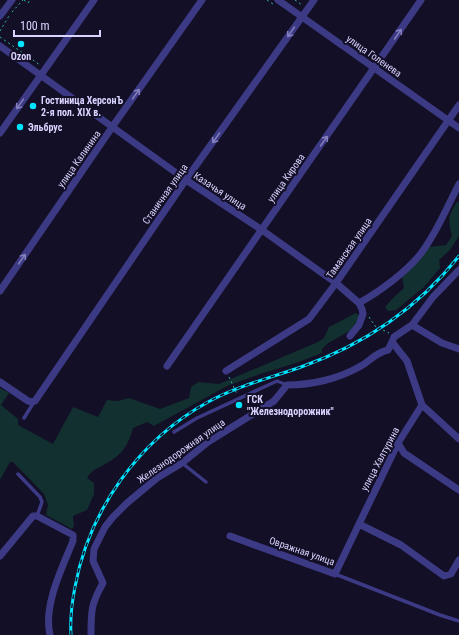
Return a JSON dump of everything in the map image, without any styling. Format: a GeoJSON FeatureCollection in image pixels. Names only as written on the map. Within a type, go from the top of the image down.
{"type":"FeatureCollection","features":[{"type":"Feature","properties":{"kind":"street"},"geometry":{"type":"LineString","coordinates":[[0,16],[12,0]]}},
{"type":"Feature","properties":{"kind":"street"},"geometry":{"type":"LineString","coordinates":[[1,129],[94,0]]}},
{"type":"Feature","properties":{"kind":"street","name":"улица Калинина"},"geometry":{"type":"LineString","coordinates":[[0,291],[113,126],[202,0]]}},
{"type":"Feature","properties":{"kind":"street","name":"улица Голенева"},"geometry":{"type":"LineString","coordinates":[[278,0],[459,128]]}},
{"type":"Feature","properties":{"kind":"street","name":"Станичная улица"},"geometry":{"type":"LineString","coordinates":[[35,401],[186,180],[314,0]]}},
{"type":"Feature","properties":{"kind":"street","name":"улица Кирова"},"geometry":{"type":"LineString","coordinates":[[167,366],[421,0]]}},
{"type":"Feature","properties":{"kind":"street","name":"Казачья улица"},"geometry":{"type":"LineString","coordinates":[[0,46],[186,180],[262,230],[336,283],[359,303]]}},
{"type":"Feature","properties":{"kind":"street","name":"Таманская улица"},"geometry":{"type":"LineString","coordinates":[[226,371],[309,319],[336,283],[459,105]]}},
{"type":"Feature","properties":{"kind":"street"},"geometry":{"type":"LineString","coordinates":[[350,336],[358,325],[363,314],[359,303],[370,297],[412,263],[428,243],[459,184]]}},
{"type":"Feature","properties":{"kind":"street"},"geometry":{"type":"LineString","coordinates":[[388,350],[394,337],[412,325],[433,297],[459,270]]}},
{"type":"Feature","properties":{"kind":"street"},"geometry":{"type":"LineString","coordinates":[[412,325],[442,343],[459,348]]}},
{"type":"Feature","properties":{"kind":"street"},"geometry":{"type":"LineString","coordinates":[[392,342],[407,361],[422,405],[459,439]]}},
{"type":"Feature","properties":{"kind":"street"},"geometry":{"type":"LineString","coordinates":[[287,385],[298,385],[341,376],[361,367],[377,352],[398,350]]}},
{"type":"Feature","properties":{"kind":"street"},"geometry":{"type":"LineString","coordinates":[[0,382],[28,401],[35,401]]}},
{"type":"Feature","properties":{"kind":"street","name":"Железнодорожная улица"},"geometry":{"type":"LineString","coordinates":[[91,635],[91,611],[94,598],[103,583],[93,561],[94,549],[105,526],[127,503],[157,478],[182,463],[208,442],[274,401],[287,385]]}},
{"type":"Feature","properties":{"kind":"street","name":"улица Халтурина"},"geometry":{"type":"LineString","coordinates":[[359,524],[398,443],[422,405]]}},
{"type":"Feature","properties":{"kind":"street"},"geometry":{"type":"LineString","coordinates":[[398,443],[404,453],[459,490]]}},
{"type":"Feature","properties":{"kind":"street"},"geometry":{"type":"LineString","coordinates":[[0,556],[33,517],[73,535],[73,541],[54,592],[49,616],[49,632],[42,635]]}},
{"type":"Feature","properties":{"kind":"street"},"geometry":{"type":"LineString","coordinates":[[359,524],[401,545],[444,576],[452,574],[459,560]]}},
{"type":"Feature","properties":{"kind":"street","name":"Овражная улица"},"geometry":{"type":"LineString","coordinates":[[230,536],[335,574],[359,524]]}},
{"type":"Feature","properties":{"kind":"lane"},"geometry":{"type":"LineString","coordinates":[[174,432],[197,418],[277,381],[287,385]]}},
{"type":"Feature","properties":{"kind":"lane"},"geometry":{"type":"LineString","coordinates":[[24,418],[35,401]]}},
{"type":"Feature","properties":{"kind":"lane"},"geometry":{"type":"LineString","coordinates":[[182,463],[206,482]]}},
{"type":"Feature","properties":{"kind":"lane"},"geometry":{"type":"LineString","coordinates":[[18,474],[40,497],[42,502],[33,517]]}},
{"type":"Feature","properties":{"kind":"lane"},"geometry":{"type":"LineString","coordinates":[[335,574],[459,621]]}},
{"type":"Feature","properties":{"kind":"path"},"geometry":{"type":"LineString","coordinates":[[0,31],[12,12],[23,0],[28,3],[30,0]]}},
{"type":"Feature","properties":{"kind":"path"},"geometry":{"type":"LineString","coordinates":[[295,0],[303,6]]}},
{"type":"Feature","properties":{"kind":"path"},"geometry":{"type":"LineString","coordinates":[[226,371],[240,399]]}},
{"type":"Feature","properties":{"kind":"green space"},"geometry":{"type":"Polygon","coordinates":[[[457,202],[459,202],[459,236],[450,250],[439,260],[440,268],[424,287],[396,310],[388,311],[385,307],[404,288],[402,277],[429,247],[446,245],[452,236],[450,215],[457,202]]]}},
{"type":"Feature","properties":{"kind":"green space"},"geometry":{"type":"Polygon","coordinates":[[[356,313],[361,316],[351,330],[327,344],[322,349],[322,353],[227,386],[154,426],[147,422],[133,428],[127,444],[121,453],[94,470],[87,478],[94,483],[94,494],[87,510],[73,516],[74,526],[72,529],[46,515],[48,505],[44,494],[13,462],[10,462],[0,480],[0,388],[9,393],[1,405],[18,419],[18,425],[53,444],[73,407],[98,417],[107,400],[118,401],[129,398],[160,409],[189,398],[191,387],[198,382],[219,384],[318,342],[324,338],[329,327],[356,313]]]}},
{"type":"Feature","properties":{"kind":"railway"},"geometry":{"type":"LineString","coordinates":[[71,635],[75,587],[82,559],[92,531],[105,505],[121,480],[139,457],[160,436],[183,418],[219,396],[324,358],[367,336],[388,323],[426,292],[459,256]]}},
{"type":"Feature","properties":{"kind":"place","name":"Ozon"},"geometry":{"type":"Point","coordinates":[21,44]}},
{"type":"Feature","properties":{"kind":"place","name":"Гостиница ХерсонЪ 2-я пол. XIX в."},"geometry":{"type":"Point","coordinates":[33,106]}},
{"type":"Feature","properties":{"kind":"place","name":"Эльбрус"},"geometry":{"type":"Point","coordinates":[20,127]}},
{"type":"Feature","properties":{"kind":"place","name":"ГСК \"Железнодорожник\""},"geometry":{"type":"Point","coordinates":[239,405]}}]}
